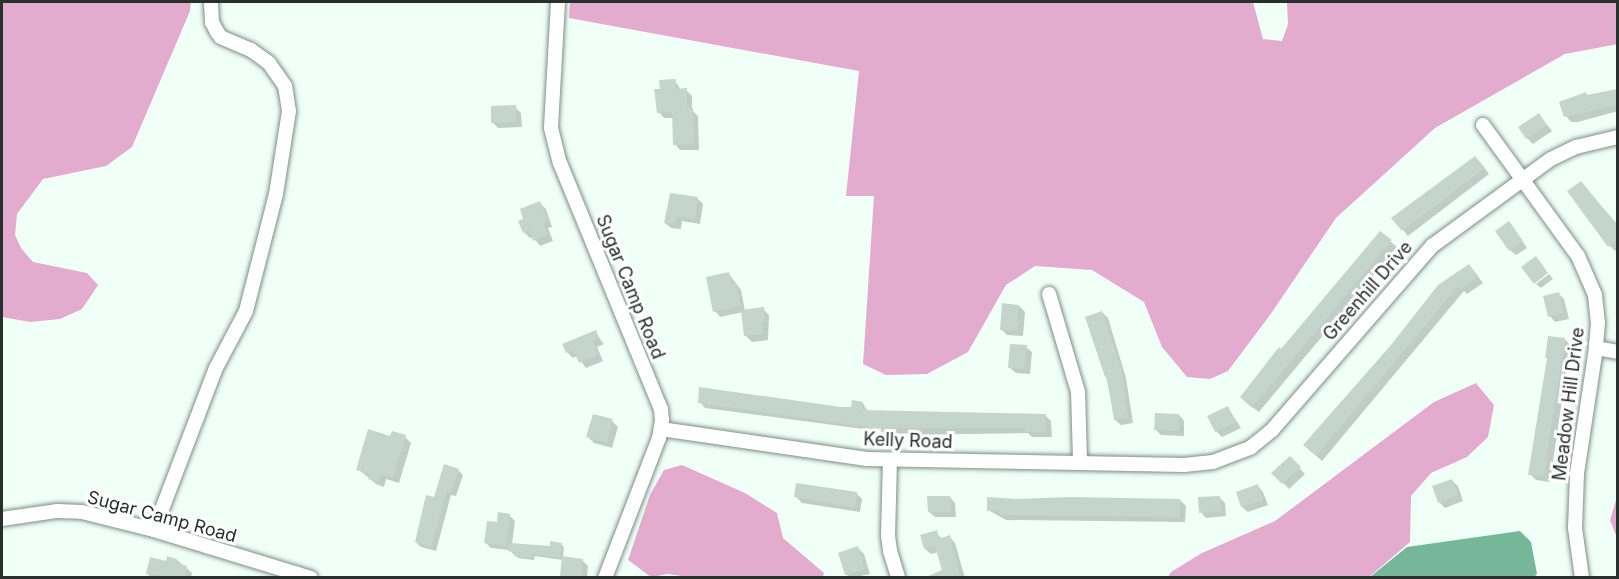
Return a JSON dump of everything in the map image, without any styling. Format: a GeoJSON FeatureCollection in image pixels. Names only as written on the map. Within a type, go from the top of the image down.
{"type":"FeatureCollection","features":[{"type":"Feature","properties":{"kind":"street"},"geometry":{"type":"LineString","coordinates":[[154,530],[216,368],[246,311],[276,194],[289,111],[285,86],[269,63],[251,50],[222,37],[217,32],[212,22],[211,2]]}},
{"type":"Feature","properties":{"kind":"street","name":"Sugar Camp Road"},"geometry":{"type":"LineString","coordinates":[[558,2],[551,128],[560,164],[661,410],[661,429],[605,578]]}},
{"type":"Feature","properties":{"kind":"street","name":"Meadow Hill Drive"},"geometry":{"type":"LineString","coordinates":[[1483,125],[1578,256],[1590,279],[1597,308],[1596,348],[1577,474],[1575,528],[1582,578]]}},
{"type":"Feature","properties":{"kind":"street","name":"Greenhill Drive"},"geometry":{"type":"LineString","coordinates":[[1156,464],[1213,462],[1238,454],[1265,436],[1287,415],[1422,255],[1551,159],[1576,147],[1617,137]]}},
{"type":"Feature","properties":{"kind":"street"},"geometry":{"type":"LineString","coordinates":[[1049,294],[1078,392],[1080,461]]}},
{"type":"Feature","properties":{"kind":"street"},"geometry":{"type":"LineString","coordinates":[[1596,348],[1617,352]]}},
{"type":"Feature","properties":{"kind":"street","name":"Kelly Road"},"geometry":{"type":"LineString","coordinates":[[661,429],[890,460],[1080,461],[1156,464]]}},
{"type":"Feature","properties":{"kind":"street"},"geometry":{"type":"LineString","coordinates":[[890,460],[890,552],[898,578]]}},
{"type":"Feature","properties":{"kind":"street","name":"Sugar Camp Road"},"geometry":{"type":"LineString","coordinates":[[2,519],[40,512],[79,512],[154,530],[311,578]]}},
{"type":"Feature","properties":{"kind":"shaded area"},"geometry":{"type":"Polygon","coordinates":[[[2,2],[191,2],[190,11],[132,147],[106,166],[43,179],[17,214],[15,235],[21,248],[33,262],[87,273],[98,285],[82,309],[60,319],[30,322],[2,317],[2,2]]]}},
{"type":"Feature","properties":{"kind":"shaded area"},"geometry":{"type":"Polygon","coordinates":[[[570,2],[1253,2],[1263,39],[1282,41],[1288,24],[1287,2],[1617,2],[1618,44],[1565,54],[1435,128],[1336,218],[1270,315],[1228,371],[1210,379],[1187,377],[1162,347],[1144,302],[1092,270],[1035,266],[1006,285],[968,352],[927,374],[886,375],[863,364],[874,196],[846,196],[859,71],[569,18],[570,2]]]}},
{"type":"Feature","properties":{"kind":"shaded area"},"geometry":{"type":"Polygon","coordinates":[[[1476,383],[1494,405],[1488,437],[1467,457],[1431,473],[1411,496],[1410,542],[1369,577],[1168,577],[1171,572],[1202,553],[1275,521],[1434,402],[1476,383]]]}},
{"type":"Feature","properties":{"kind":"shaded area"},"geometry":{"type":"Polygon","coordinates":[[[682,465],[745,493],[777,513],[783,538],[824,573],[823,577],[695,578],[668,574],[651,577],[628,560],[650,495],[664,470],[682,465]]]}},
{"type":"Feature","properties":{"kind":"shaded area"},"geometry":{"type":"Polygon","coordinates":[[[1617,497],[1617,538],[1610,520],[1617,497]]]}},
{"type":"Feature","properties":{"kind":"shaded area"},"geometry":{"type":"Polygon","coordinates":[[[1520,531],[1531,542],[1537,574],[1534,577],[1370,577],[1407,547],[1520,531]]]}},
{"type":"Feature","properties":{"kind":"building"},"geometry":{"type":"Polygon","coordinates":[[[676,79],[676,89],[687,88],[687,108],[693,108],[694,144],[673,145],[672,112],[657,113],[654,89],[660,89],[659,80],[676,79]]]}},
{"type":"Feature","properties":{"kind":"building"},"geometry":{"type":"Polygon","coordinates":[[[1617,89],[1617,105],[1564,117],[1559,102],[1586,92],[1587,95],[1617,89]]]}},
{"type":"Feature","properties":{"kind":"building"},"geometry":{"type":"Polygon","coordinates":[[[516,105],[516,122],[491,123],[491,106],[516,105]]]}},
{"type":"Feature","properties":{"kind":"building"},"geometry":{"type":"Polygon","coordinates":[[[1539,113],[1547,125],[1526,139],[1518,127],[1539,113]]]}},
{"type":"Feature","properties":{"kind":"building"},"geometry":{"type":"Polygon","coordinates":[[[1475,156],[1485,168],[1402,231],[1391,218],[1475,156]]]}},
{"type":"Feature","properties":{"kind":"building"},"geometry":{"type":"Polygon","coordinates":[[[1581,181],[1617,225],[1617,240],[1608,247],[1567,191],[1581,181]]]}},
{"type":"Feature","properties":{"kind":"building"},"geometry":{"type":"Polygon","coordinates":[[[670,193],[698,197],[695,219],[677,216],[675,224],[664,223],[670,193]]]}},
{"type":"Feature","properties":{"kind":"building"},"geometry":{"type":"Polygon","coordinates":[[[540,201],[548,221],[543,223],[548,235],[533,241],[529,230],[523,233],[518,221],[523,219],[520,209],[540,201]]]}},
{"type":"Feature","properties":{"kind":"building"},"geometry":{"type":"Polygon","coordinates":[[[1509,221],[1523,241],[1509,251],[1495,231],[1509,221]]]}},
{"type":"Feature","properties":{"kind":"building"},"geometry":{"type":"Polygon","coordinates":[[[1380,231],[1392,240],[1252,408],[1240,397],[1279,347],[1281,349],[1380,231]]]}},
{"type":"Feature","properties":{"kind":"building"},"geometry":{"type":"Polygon","coordinates":[[[1536,256],[1548,273],[1534,284],[1521,267],[1536,256]]]}},
{"type":"Feature","properties":{"kind":"building"},"geometry":{"type":"Polygon","coordinates":[[[1469,264],[1478,276],[1461,290],[1458,286],[1316,456],[1303,445],[1391,345],[1438,285],[1469,264]]]}},
{"type":"Feature","properties":{"kind":"building"},"geometry":{"type":"Polygon","coordinates":[[[729,272],[731,284],[736,283],[741,306],[713,312],[706,277],[729,272]]]}},
{"type":"Feature","properties":{"kind":"building"},"geometry":{"type":"Polygon","coordinates":[[[1559,292],[1564,313],[1548,317],[1543,296],[1559,292]]]}},
{"type":"Feature","properties":{"kind":"building"},"geometry":{"type":"Polygon","coordinates":[[[1002,303],[1019,305],[1017,331],[1000,330],[1002,303]]]}},
{"type":"Feature","properties":{"kind":"building"},"geometry":{"type":"Polygon","coordinates":[[[764,307],[763,334],[744,336],[741,310],[764,307]]]}},
{"type":"Feature","properties":{"kind":"building"},"geometry":{"type":"Polygon","coordinates":[[[1102,311],[1122,371],[1128,418],[1114,420],[1107,376],[1105,377],[1085,317],[1102,311]]]}},
{"type":"Feature","properties":{"kind":"building"},"geometry":{"type":"Polygon","coordinates":[[[596,330],[599,338],[593,341],[598,355],[579,363],[573,350],[566,353],[562,344],[596,330]]]}},
{"type":"Feature","properties":{"kind":"building"},"geometry":{"type":"Polygon","coordinates":[[[1548,336],[1565,338],[1544,477],[1528,475],[1547,358],[1545,358],[1548,336]]]}},
{"type":"Feature","properties":{"kind":"building"},"geometry":{"type":"Polygon","coordinates":[[[1010,344],[1027,345],[1025,369],[1008,368],[1010,344]]]}},
{"type":"Feature","properties":{"kind":"building"},"geometry":{"type":"Polygon","coordinates":[[[699,387],[841,407],[851,407],[852,400],[863,402],[862,410],[1046,414],[1046,432],[1025,432],[1025,428],[875,428],[698,403],[699,387]]]}},
{"type":"Feature","properties":{"kind":"building"},"geometry":{"type":"Polygon","coordinates":[[[1228,406],[1236,422],[1215,432],[1207,416],[1228,406]]]}},
{"type":"Feature","properties":{"kind":"building"},"geometry":{"type":"Polygon","coordinates":[[[1155,413],[1179,414],[1179,431],[1154,430],[1155,413]]]}},
{"type":"Feature","properties":{"kind":"building"},"geometry":{"type":"Polygon","coordinates":[[[593,414],[613,419],[607,443],[586,437],[593,414]]]}},
{"type":"Feature","properties":{"kind":"building"},"geometry":{"type":"Polygon","coordinates":[[[368,429],[390,436],[392,431],[406,435],[393,478],[381,475],[378,482],[368,479],[370,474],[356,470],[368,429]]]}},
{"type":"Feature","properties":{"kind":"building"},"geometry":{"type":"Polygon","coordinates":[[[1290,456],[1301,467],[1282,484],[1271,473],[1290,456]]]}},
{"type":"Feature","properties":{"kind":"building"},"geometry":{"type":"Polygon","coordinates":[[[444,464],[459,469],[451,492],[447,491],[431,547],[415,542],[426,495],[434,497],[444,464]]]}},
{"type":"Feature","properties":{"kind":"building"},"geometry":{"type":"Polygon","coordinates":[[[1452,479],[1458,495],[1438,503],[1432,486],[1452,479]]]}},
{"type":"Feature","properties":{"kind":"building"},"geometry":{"type":"Polygon","coordinates":[[[796,483],[857,492],[855,508],[794,497],[796,483]]]}},
{"type":"Feature","properties":{"kind":"building"},"geometry":{"type":"Polygon","coordinates":[[[1258,484],[1263,500],[1241,507],[1236,492],[1258,484]]]}},
{"type":"Feature","properties":{"kind":"building"},"geometry":{"type":"Polygon","coordinates":[[[927,496],[950,496],[951,512],[928,512],[927,496]]]}},
{"type":"Feature","properties":{"kind":"building"},"geometry":{"type":"Polygon","coordinates":[[[1220,496],[1221,511],[1199,513],[1198,497],[1220,496]]]}},
{"type":"Feature","properties":{"kind":"building"},"geometry":{"type":"Polygon","coordinates":[[[987,497],[1180,499],[1180,517],[999,515],[998,510],[987,511],[987,497]]]}},
{"type":"Feature","properties":{"kind":"building"},"geometry":{"type":"Polygon","coordinates":[[[498,512],[510,514],[506,546],[484,543],[487,521],[497,522],[498,512]]]}},
{"type":"Feature","properties":{"kind":"building"},"geometry":{"type":"Polygon","coordinates":[[[937,530],[939,539],[950,535],[961,578],[924,578],[942,570],[935,546],[924,549],[920,535],[937,530]]]}},
{"type":"Feature","properties":{"kind":"building"},"geometry":{"type":"Polygon","coordinates":[[[550,541],[562,543],[560,558],[532,554],[532,558],[514,556],[515,552],[508,551],[509,543],[550,546],[550,541]]]}},
{"type":"Feature","properties":{"kind":"building"},"geometry":{"type":"Polygon","coordinates":[[[858,546],[865,569],[845,575],[838,553],[858,546]]]}},
{"type":"Feature","properties":{"kind":"building"},"geometry":{"type":"Polygon","coordinates":[[[167,556],[177,559],[176,563],[187,566],[185,578],[146,574],[150,557],[166,561],[167,556]]]}},
{"type":"Feature","properties":{"kind":"building"},"geometry":{"type":"Polygon","coordinates":[[[562,556],[583,559],[581,578],[560,576],[562,556]]]}}]}
